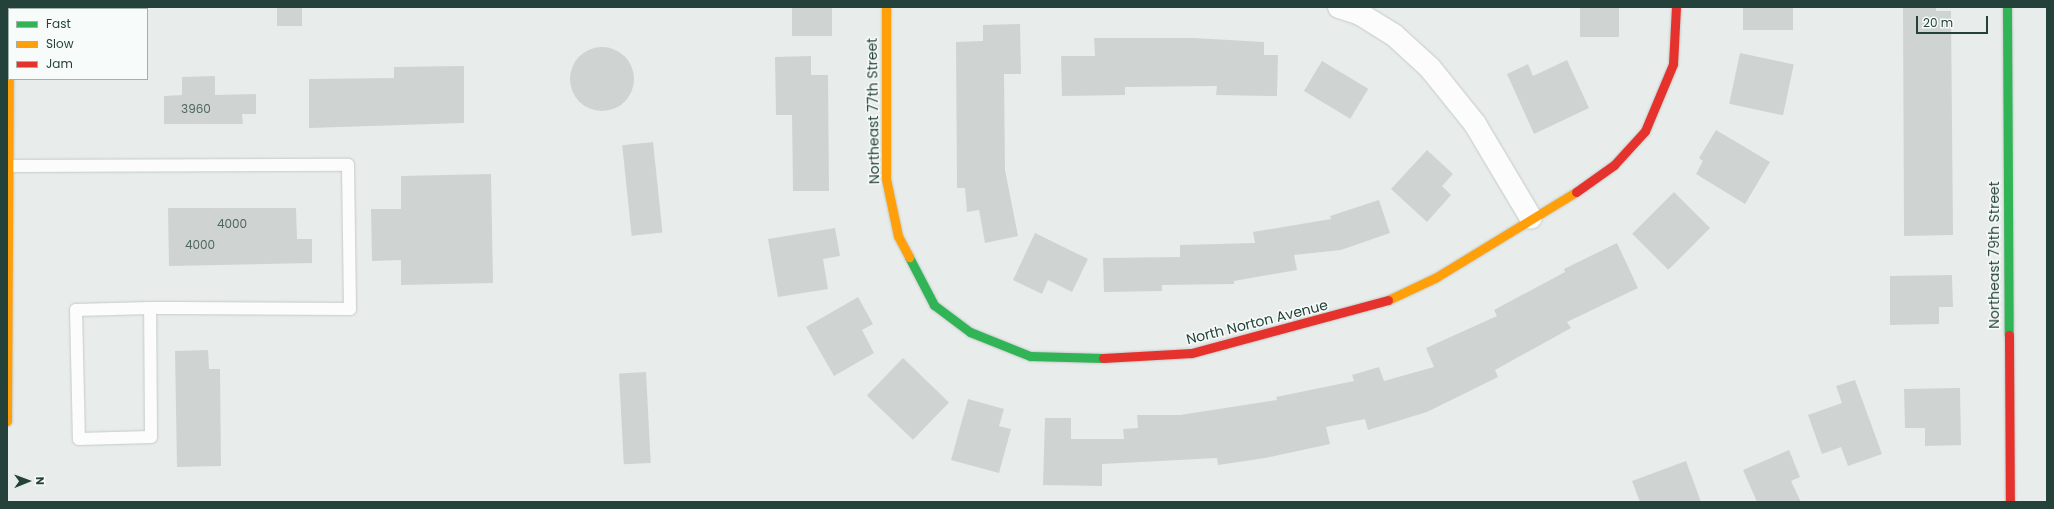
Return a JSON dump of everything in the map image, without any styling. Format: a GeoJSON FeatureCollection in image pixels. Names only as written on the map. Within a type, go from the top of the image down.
{"type":"FeatureCollection","features":[{"type":"Feature","properties":{"kind":"street","name":"Northeast 77th Street"},"geometry":{"type":"LineString","coordinates":[[886,7],[886,179],[898,236],[921,281]]}},
{"type":"Feature","properties":{"kind":"street"},"geometry":{"type":"LineString","coordinates":[[1339,7],[1360,14],[1394,35],[1430,68],[1475,124],[1531,218]]}},
{"type":"Feature","properties":{"kind":"street","name":"North Norton Avenue"},"geometry":{"type":"LineString","coordinates":[[921,281],[934,305],[970,332],[1010,351],[1030,356],[1092,359],[1192,353],[1377,305],[1435,278],[1531,218],[1557,206],[1614,165],[1645,131],[1672,64],[1676,7]]}},
{"type":"Feature","properties":{"kind":"street","name":"Northeast 79th Street"},"geometry":{"type":"LineString","coordinates":[[2007,7],[2010,502]]}},
{"type":"Feature","properties":{"kind":"street"},"geometry":{"type":"LineString","coordinates":[[7,421],[9,80]]}},
{"type":"Feature","properties":{"kind":"lane"},"geometry":{"type":"LineString","coordinates":[[9,166],[348,165],[350,309],[150,308],[76,310],[80,439],[151,438],[150,308]]}},
{"type":"Feature","properties":{"kind":"building"},"geometry":{"type":"Polygon","coordinates":[[[277,7],[302,7],[302,26],[277,26],[277,7]]]}},
{"type":"Feature","properties":{"kind":"building"},"geometry":{"type":"Polygon","coordinates":[[[792,7],[832,7],[832,36],[792,36],[792,7]]]}},
{"type":"Feature","properties":{"kind":"building"},"geometry":{"type":"Polygon","coordinates":[[[1580,7],[1619,7],[1619,37],[1580,37],[1580,7]]]}},
{"type":"Feature","properties":{"kind":"building"},"geometry":{"type":"Polygon","coordinates":[[[1743,7],[1793,7],[1793,30],[1743,30],[1743,7]]]}},
{"type":"Feature","properties":{"kind":"building"},"geometry":{"type":"Polygon","coordinates":[[[1903,7],[1936,7],[1936,11],[1951,11],[1953,235],[1904,236],[1903,7]]]}},
{"type":"Feature","properties":{"kind":"building"},"geometry":{"type":"Polygon","coordinates":[[[1020,24],[1021,74],[1004,74],[1005,170],[1018,236],[985,243],[979,210],[967,212],[965,188],[957,188],[956,42],[983,41],[983,25],[1020,24]]]}},
{"type":"Feature","properties":{"kind":"building"},"geometry":{"type":"Polygon","coordinates":[[[1094,38],[1194,38],[1264,42],[1264,55],[1278,55],[1277,96],[1216,95],[1217,86],[1125,87],[1125,95],[1062,96],[1061,56],[1095,56],[1094,38]]]}},
{"type":"Feature","properties":{"kind":"building"},"geometry":{"type":"Polygon","coordinates":[[[596,47],[608,47],[625,56],[632,67],[634,79],[632,91],[625,102],[608,111],[596,111],[584,106],[575,97],[570,85],[570,73],[575,61],[584,52],[596,47]]]}},
{"type":"Feature","properties":{"kind":"building"},"geometry":{"type":"Polygon","coordinates":[[[1740,53],[1794,64],[1783,115],[1729,104],[1740,53]]]}},
{"type":"Feature","properties":{"kind":"building"},"geometry":{"type":"Polygon","coordinates":[[[811,56],[811,75],[828,75],[829,191],[793,191],[792,115],[776,115],[775,57],[811,56]]]}},
{"type":"Feature","properties":{"kind":"building"},"geometry":{"type":"Polygon","coordinates":[[[1567,60],[1589,108],[1534,134],[1507,74],[1528,64],[1533,76],[1567,60]]]}},
{"type":"Feature","properties":{"kind":"building"},"geometry":{"type":"Polygon","coordinates":[[[1322,61],[1368,89],[1350,119],[1304,91],[1322,61]]]}},
{"type":"Feature","properties":{"kind":"building"},"geometry":{"type":"Polygon","coordinates":[[[464,66],[464,123],[309,128],[309,79],[394,78],[394,67],[464,66]]]}},
{"type":"Feature","properties":{"kind":"building"},"geometry":{"type":"Polygon","coordinates":[[[215,76],[215,95],[256,94],[256,114],[242,114],[243,124],[164,124],[164,96],[182,95],[182,77],[215,76]]]}},
{"type":"Feature","properties":{"kind":"building"},"geometry":{"type":"Polygon","coordinates":[[[1716,130],[1770,162],[1745,204],[1696,174],[1703,161],[1699,158],[1716,130]]]}},
{"type":"Feature","properties":{"kind":"building"},"geometry":{"type":"Polygon","coordinates":[[[653,142],[663,233],[632,236],[622,145],[653,142]]]}},
{"type":"Feature","properties":{"kind":"building"},"geometry":{"type":"Polygon","coordinates":[[[1427,150],[1453,174],[1442,186],[1451,195],[1427,222],[1391,189],[1427,150]]]}},
{"type":"Feature","properties":{"kind":"building"},"geometry":{"type":"Polygon","coordinates":[[[491,174],[493,283],[401,285],[401,260],[372,261],[371,209],[401,209],[401,176],[491,174]]]}},
{"type":"Feature","properties":{"kind":"building"},"geometry":{"type":"Polygon","coordinates":[[[1674,192],[1710,228],[1668,270],[1632,234],[1674,192]]]}},
{"type":"Feature","properties":{"kind":"building"},"geometry":{"type":"Polygon","coordinates":[[[1379,200],[1390,233],[1341,250],[1294,255],[1297,270],[1234,281],[1234,284],[1162,285],[1162,291],[1104,292],[1103,258],[1180,257],[1180,245],[1255,243],[1253,232],[1331,219],[1330,216],[1379,200]]]}},
{"type":"Feature","properties":{"kind":"building"},"geometry":{"type":"Polygon","coordinates":[[[168,208],[296,208],[297,239],[312,239],[312,263],[169,266],[168,208]]]}},
{"type":"Feature","properties":{"kind":"building"},"geometry":{"type":"Polygon","coordinates":[[[835,228],[840,256],[823,259],[828,289],[778,297],[768,239],[835,228]]]}},
{"type":"Feature","properties":{"kind":"building"},"geometry":{"type":"Polygon","coordinates":[[[1035,233],[1088,259],[1072,292],[1048,280],[1042,294],[1013,280],[1035,233]]]}},
{"type":"Feature","properties":{"kind":"building"},"geometry":{"type":"Polygon","coordinates":[[[1617,243],[1638,288],[1567,322],[1571,328],[1495,370],[1498,377],[1427,412],[1368,430],[1365,419],[1326,427],[1330,444],[1265,458],[1218,465],[1217,458],[1102,464],[1102,486],[1043,485],[1045,418],[1071,418],[1071,439],[1124,439],[1123,429],[1138,428],[1137,415],[1180,415],[1277,400],[1276,397],[1354,381],[1352,375],[1379,367],[1384,381],[1434,367],[1426,348],[1497,316],[1494,310],[1565,272],[1564,269],[1617,243]]]}},
{"type":"Feature","properties":{"kind":"building"},"geometry":{"type":"Polygon","coordinates":[[[1952,275],[1953,307],[1939,307],[1939,324],[1890,325],[1890,276],[1952,275]]]}},
{"type":"Feature","properties":{"kind":"building"},"geometry":{"type":"Polygon","coordinates":[[[858,297],[873,324],[862,330],[874,353],[834,376],[806,327],[858,297]]]}},
{"type":"Feature","properties":{"kind":"building"},"geometry":{"type":"Polygon","coordinates":[[[208,350],[209,369],[220,369],[221,466],[177,467],[175,351],[208,350]]]}},
{"type":"Feature","properties":{"kind":"building"},"geometry":{"type":"Polygon","coordinates":[[[903,358],[949,402],[913,440],[867,395],[903,358]]]}},
{"type":"Feature","properties":{"kind":"building"},"geometry":{"type":"Polygon","coordinates":[[[646,372],[651,463],[624,464],[619,373],[646,372]]]}},
{"type":"Feature","properties":{"kind":"building"},"geometry":{"type":"Polygon","coordinates":[[[1855,380],[1882,454],[1848,466],[1841,447],[1822,454],[1808,415],[1842,403],[1836,386],[1855,380]]]}},
{"type":"Feature","properties":{"kind":"building"},"geometry":{"type":"Polygon","coordinates":[[[1960,388],[1961,445],[1925,446],[1925,428],[1905,428],[1904,389],[1960,388]]]}},
{"type":"Feature","properties":{"kind":"building"},"geometry":{"type":"Polygon","coordinates":[[[968,399],[1004,409],[999,426],[1011,429],[999,473],[951,460],[968,399]]]}},
{"type":"Feature","properties":{"kind":"building"},"geometry":{"type":"Polygon","coordinates":[[[1789,450],[1800,477],[1791,481],[1801,502],[1757,502],[1743,470],[1789,450]]]}},
{"type":"Feature","properties":{"kind":"building"},"geometry":{"type":"Polygon","coordinates":[[[1686,461],[1701,502],[1640,502],[1632,481],[1686,461]]]}},
{"type":"Feature","properties":{"kind":"traffic: fast"},"geometry":{"type":"LineString","coordinates":[[2007,7],[2009,335]]}},
{"type":"Feature","properties":{"kind":"traffic: fast"},"geometry":{"type":"LineString","coordinates":[[909,257],[934,305],[970,332],[1030,356],[1103,358]]}},
{"type":"Feature","properties":{"kind":"traffic: slow"},"geometry":{"type":"LineString","coordinates":[[886,7],[886,179],[898,236],[909,257]]}},
{"type":"Feature","properties":{"kind":"traffic: slow"},"geometry":{"type":"LineString","coordinates":[[7,421],[9,80]]}},
{"type":"Feature","properties":{"kind":"traffic: slow"},"geometry":{"type":"LineString","coordinates":[[1388,300],[1435,278],[1576,192]]}},
{"type":"Feature","properties":{"kind":"traffic: jam"},"geometry":{"type":"LineString","coordinates":[[1576,192],[1614,165],[1645,131],[1673,64],[1676,7]]}},
{"type":"Feature","properties":{"kind":"traffic: jam"},"geometry":{"type":"LineString","coordinates":[[1103,358],[1192,353],[1388,300]]}},
{"type":"Feature","properties":{"kind":"traffic: jam"},"geometry":{"type":"LineString","coordinates":[[2009,335],[2010,502]]}}]}
